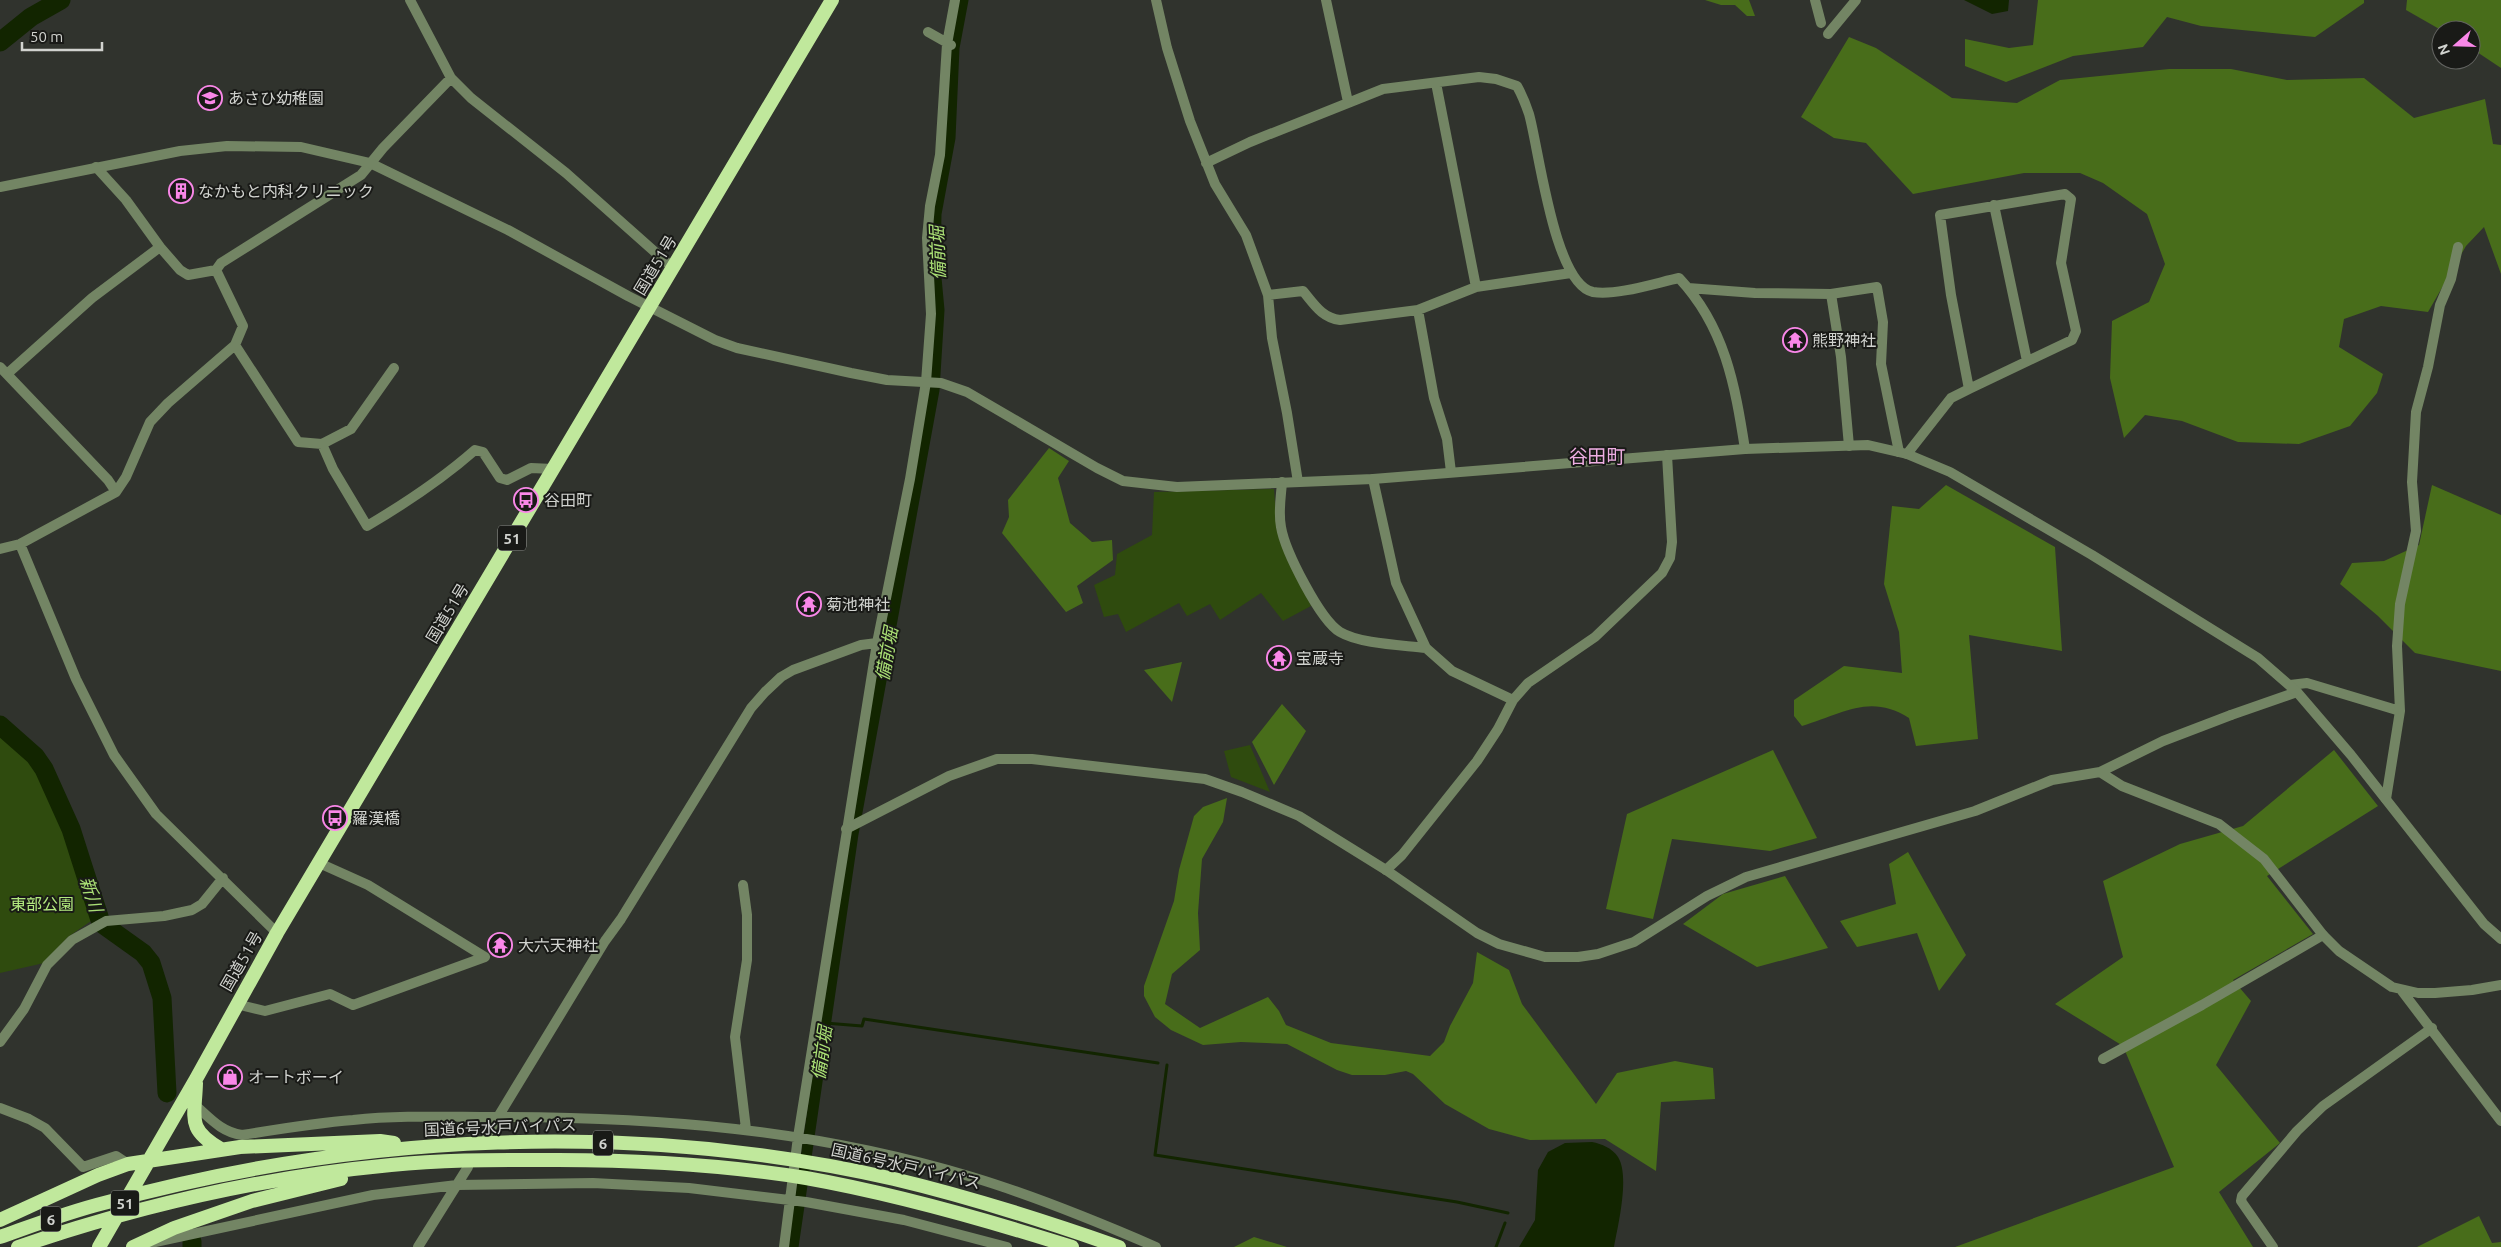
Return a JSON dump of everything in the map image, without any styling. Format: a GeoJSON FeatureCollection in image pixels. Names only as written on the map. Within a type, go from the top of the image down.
{"type":"FeatureCollection","features":[{"type":"Feature","properties":{"kind":"highway","name":"国道51号"},"geometry":{"type":"LineString","coordinates":[[99,1247],[151,1160],[236,1004],[277,934],[832,0]]}},
{"type":"Feature","properties":{"kind":"highway"},"geometry":{"type":"LineString","coordinates":[[196,1079],[196,1128],[201,1136],[221,1149]]}},
{"type":"Feature","properties":{"kind":"highway"},"geometry":{"type":"LineString","coordinates":[[0,1220],[98,1175],[128,1164],[221,1149],[380,1141],[417,1147]]}},
{"type":"Feature","properties":{"kind":"highway","name":"国道6号水戸バイパス"},"geometry":{"type":"LineString","coordinates":[[0,1237],[103,1203],[156,1190],[304,1160],[417,1147],[537,1142],[690,1148],[812,1163],[894,1179],[990,1204],[1119,1247]]}},
{"type":"Feature","properties":{"kind":"highway","name":"国道6号水戸バイパス"},"geometry":{"type":"LineString","coordinates":[[18,1247],[91,1223],[211,1192],[308,1176],[390,1165],[450,1161],[633,1160],[732,1168],[809,1179],[909,1199],[993,1222],[1072,1247]]}},
{"type":"Feature","properties":{"kind":"highway"},"geometry":{"type":"LineString","coordinates":[[135,1246],[174,1228],[252,1201],[368,1174],[450,1161]]}},
{"type":"Feature","properties":{"kind":"street"},"geometry":{"type":"LineString","coordinates":[[410,0],[451,78],[471,98],[566,173],[673,268]]}},
{"type":"Feature","properties":{"kind":"street"},"geometry":{"type":"LineString","coordinates":[[784,1247],[797,1201],[849,827],[877,643],[910,479],[932,383],[928,230],[944,120],[949,44],[955,0]]}},
{"type":"Feature","properties":{"kind":"street"},"geometry":{"type":"LineString","coordinates":[[1156,0],[1167,48],[1190,121],[1215,184],[1246,235],[1268,295],[1272,338],[1298,482]]}},
{"type":"Feature","properties":{"kind":"street"},"geometry":{"type":"LineString","coordinates":[[1326,0],[1348,102]]}},
{"type":"Feature","properties":{"kind":"street"},"geometry":{"type":"LineString","coordinates":[[1815,0],[1821,23]]}},
{"type":"Feature","properties":{"kind":"street"},"geometry":{"type":"LineString","coordinates":[[1828,34],[1856,0]]}},
{"type":"Feature","properties":{"kind":"street"},"geometry":{"type":"LineString","coordinates":[[928,32],[949,44]]}},
{"type":"Feature","properties":{"kind":"street"},"geometry":{"type":"LineString","coordinates":[[1206,163],[1348,102],[1384,89],[1479,77],[1496,79],[1517,86],[1529,115],[1554,227],[1571,273],[1582,287],[1593,292],[1611,292],[1679,278],[1708,316],[1721,343],[1735,385],[1744,449]]}},
{"type":"Feature","properties":{"kind":"street"},"geometry":{"type":"LineString","coordinates":[[96,167],[144,222],[160,247],[180,270],[188,275],[216,270],[221,263],[361,175],[370,163],[451,78]]}},
{"type":"Feature","properties":{"kind":"street"},"geometry":{"type":"LineString","coordinates":[[1436,83],[1476,287]]}},
{"type":"Feature","properties":{"kind":"street"},"geometry":{"type":"LineString","coordinates":[[0,187],[180,151],[228,146],[301,147],[370,163],[508,230],[715,340],[737,348],[860,375],[932,383],[968,392],[992,408],[1123,481],[1177,486],[1374,479],[1744,449],[1868,445],[1903,453],[1950,472],[2092,555],[2258,658],[2294,688],[2386,799],[2484,924],[2501,939]]}},
{"type":"Feature","properties":{"kind":"street"},"geometry":{"type":"LineString","coordinates":[[1903,453],[1951,398],[2072,340],[2076,331],[2061,263],[2071,199],[2065,194],[1940,215],[1951,295],[1969,389]]}},
{"type":"Feature","properties":{"kind":"street"},"geometry":{"type":"LineString","coordinates":[[1994,205],[2027,361]]}},
{"type":"Feature","properties":{"kind":"street"},"geometry":{"type":"LineString","coordinates":[[116,492],[108,480],[4,371],[92,298],[160,247]]}},
{"type":"Feature","properties":{"kind":"street"},"geometry":{"type":"LineString","coordinates":[[2386,799],[2400,711],[2397,646],[2400,604],[2416,530],[2412,482],[2416,412],[2428,367],[2440,305],[2451,278],[2458,247]]}},
{"type":"Feature","properties":{"kind":"street"},"geometry":{"type":"LineString","coordinates":[[0,550],[20,544],[116,492],[126,477],[150,422],[168,403],[235,345],[243,326],[216,270]]}},
{"type":"Feature","properties":{"kind":"street"},"geometry":{"type":"LineString","coordinates":[[1268,295],[1303,291],[1324,315],[1335,320],[1418,310],[1476,287],[1571,273]]}},
{"type":"Feature","properties":{"kind":"street"},"geometry":{"type":"LineString","coordinates":[[1688,288],[1755,293],[1831,294],[1877,287],[1883,322],[1881,364],[1903,453]]}},
{"type":"Feature","properties":{"kind":"street"},"geometry":{"type":"LineString","coordinates":[[1831,294],[1841,357],[1848,446]]}},
{"type":"Feature","properties":{"kind":"street"},"geometry":{"type":"LineString","coordinates":[[1418,310],[1434,398],[1447,439],[1451,472]]}},
{"type":"Feature","properties":{"kind":"street"},"geometry":{"type":"LineString","coordinates":[[235,345],[298,442],[322,444],[352,429],[394,368]]}},
{"type":"Feature","properties":{"kind":"street"},"geometry":{"type":"LineString","coordinates":[[322,444],[332,469],[367,526],[405,504],[475,450],[483,452],[500,478],[507,480],[531,468],[553,469]]}},
{"type":"Feature","properties":{"kind":"street"},"geometry":{"type":"LineString","coordinates":[[1386,870],[1402,856],[1476,761],[1498,729],[1513,700],[1528,683],[1595,637],[1667,565],[1671,549],[1672,532],[1667,456]]}},
{"type":"Feature","properties":{"kind":"street"},"geometry":{"type":"LineString","coordinates":[[1374,479],[1396,583],[1426,648],[1452,671],[1513,700]]}},
{"type":"Feature","properties":{"kind":"street"},"geometry":{"type":"LineString","coordinates":[[1282,482],[1281,528],[1292,558],[1321,614],[1340,632],[1353,638],[1426,648]]}},
{"type":"Feature","properties":{"kind":"street"},"geometry":{"type":"LineString","coordinates":[[20,544],[76,680],[114,755],[156,814],[223,878],[277,934]]}},
{"type":"Feature","properties":{"kind":"street"},"geometry":{"type":"LineString","coordinates":[[487,1135],[751,708],[781,677],[793,670],[861,645],[877,643]]}},
{"type":"Feature","properties":{"kind":"street"},"geometry":{"type":"LineString","coordinates":[[849,827],[962,770],[997,759],[1032,759],[1204,779],[1225,785],[1299,816],[1386,870],[1456,920],[1498,944],[1545,958],[1578,958],[1598,954],[1634,942],[1707,896],[1746,877],[1975,811],[2052,780],[2100,772],[2163,741],[2307,683],[2400,711]]}},
{"type":"Feature","properties":{"kind":"street"},"geometry":{"type":"LineString","coordinates":[[2100,772],[2122,786],[2219,824],[2264,859],[2323,935],[2339,951],[2380,981],[2402,991],[2456,992],[2501,985]]}},
{"type":"Feature","properties":{"kind":"street"},"geometry":{"type":"LineString","coordinates":[[236,1004],[264,1011],[330,994],[353,1004],[485,957],[368,885],[319,863]]}},
{"type":"Feature","properties":{"kind":"street"},"geometry":{"type":"LineString","coordinates":[[0,1042],[24,1009],[47,965],[72,940],[102,922],[164,916],[192,910],[202,904],[223,878]]}},
{"type":"Feature","properties":{"kind":"street"},"geometry":{"type":"LineString","coordinates":[[743,885],[747,915],[747,960],[735,1037],[746,1129]]}},
{"type":"Feature","properties":{"kind":"street"},"geometry":{"type":"LineString","coordinates":[[2103,1058],[2202,1005],[2323,935]]}},
{"type":"Feature","properties":{"kind":"street"},"geometry":{"type":"LineString","coordinates":[[2402,991],[2501,1121]]}},
{"type":"Feature","properties":{"kind":"street"},"geometry":{"type":"LineString","coordinates":[[2273,1247],[2241,1201],[2242,1196],[2297,1132],[2323,1106],[2432,1028]]}},
{"type":"Feature","properties":{"kind":"street"},"geometry":{"type":"LineString","coordinates":[[195,1105],[219,1127],[230,1133],[242,1135],[355,1119],[411,1117],[556,1116],[650,1120],[746,1129],[805,1138],[972,1177],[1091,1219],[1156,1247]]}},
{"type":"Feature","properties":{"kind":"street"},"geometry":{"type":"LineString","coordinates":[[0,1108],[29,1119],[45,1128],[83,1167],[116,1156],[128,1164]]}},
{"type":"Feature","properties":{"kind":"street"},"geometry":{"type":"LineString","coordinates":[[418,1247],[468,1167]]}},
{"type":"Feature","properties":{"kind":"street"},"geometry":{"type":"LineString","coordinates":[[135,1246],[373,1195],[458,1185],[593,1183],[689,1188],[797,1201],[904,1220],[1006,1247]]}},
{"type":"Feature","properties":{"kind":"green space"},"geometry":{"type":"Polygon","coordinates":[[[1705,0],[1749,0],[1755,16],[1747,16],[1735,5],[1721,5],[1705,0]]]}},
{"type":"Feature","properties":{"kind":"green space"},"geometry":{"type":"Polygon","coordinates":[[[2038,0],[2364,0],[2364,3],[2315,37],[2201,26],[2167,17],[2143,47],[2073,56],[2006,82],[1965,66],[1965,39],[2009,48],[2033,45],[2038,0]]]}},
{"type":"Feature","properties":{"kind":"green space"},"geometry":{"type":"Polygon","coordinates":[[[2407,0],[2501,0],[2501,68],[2481,55],[2481,20],[2431,20],[2431,24],[2406,10],[2407,0]]]}},
{"type":"Feature","properties":{"kind":"green space"},"geometry":{"type":"Polygon","coordinates":[[[1849,37],[1876,48],[1952,98],[2017,103],[2060,80],[2169,69],[2231,69],[2287,80],[2364,78],[2414,118],[2485,99],[2493,144],[2501,145],[2501,274],[2484,227],[2466,246],[2428,312],[2381,306],[2344,319],[2339,347],[2383,374],[2377,393],[2350,426],[2299,444],[2238,442],[2182,421],[2145,415],[2124,438],[2110,378],[2112,321],[2149,302],[2165,264],[2147,214],[2103,183],[2080,173],[2024,173],[1913,194],[1866,143],[1834,138],[1801,117],[1849,37]]]}},
{"type":"Feature","properties":{"kind":"green space"},"geometry":{"type":"Polygon","coordinates":[[[1049,448],[1069,461],[1058,478],[1070,523],[1092,542],[1112,540],[1113,560],[1077,586],[1083,603],[1066,612],[1002,533],[1009,517],[1008,500],[1049,448]]]}},
{"type":"Feature","properties":{"kind":"green space"},"geometry":{"type":"Polygon","coordinates":[[[1946,485],[2055,547],[2062,651],[1969,635],[1978,739],[1916,746],[1909,718],[1895,711],[1869,706],[1856,708],[1802,726],[1794,716],[1794,700],[1844,666],[1902,673],[1899,632],[1884,584],[1892,506],[1919,509],[1946,485]]]}},
{"type":"Feature","properties":{"kind":"green space"},"geometry":{"type":"Polygon","coordinates":[[[2432,485],[2501,515],[2501,671],[2415,653],[2378,616],[2340,584],[2352,563],[2384,561],[2419,545],[2432,485]]]}},
{"type":"Feature","properties":{"kind":"green space"},"geometry":{"type":"Polygon","coordinates":[[[1274,489],[1277,531],[1311,606],[1283,621],[1261,593],[1220,620],[1210,604],[1187,616],[1179,603],[1126,632],[1118,614],[1104,617],[1094,585],[1115,575],[1117,554],[1152,535],[1154,492],[1274,489]]]}},
{"type":"Feature","properties":{"kind":"green space"},"geometry":{"type":"Polygon","coordinates":[[[1182,662],[1172,702],[1144,670],[1182,662]]]}},
{"type":"Feature","properties":{"kind":"green space"},"geometry":{"type":"Polygon","coordinates":[[[1282,704],[1306,731],[1274,785],[1252,742],[1282,704]]]}},
{"type":"Feature","properties":{"kind":"green space","name":"東部公園"},"geometry":{"type":"Polygon","coordinates":[[[0,733],[22,751],[40,771],[69,848],[91,921],[68,937],[44,963],[0,973],[0,733]]]}},
{"type":"Feature","properties":{"kind":"green space"},"geometry":{"type":"Polygon","coordinates":[[[1250,745],[1270,792],[1231,777],[1224,751],[1250,745]]]}},
{"type":"Feature","properties":{"kind":"green space"},"geometry":{"type":"Polygon","coordinates":[[[1773,750],[1817,838],[1770,851],[1672,839],[1653,919],[1606,909],[1627,814],[1773,750]]]}},
{"type":"Feature","properties":{"kind":"green space"},"geometry":{"type":"Polygon","coordinates":[[[2334,750],[2378,806],[2267,876],[2313,934],[2233,980],[2251,1001],[2216,1065],[2280,1143],[2219,1192],[2253,1247],[1955,1247],[2174,1167],[2123,1046],[2055,1004],[2123,957],[2103,881],[2180,844],[2243,826],[2334,750]]]}},
{"type":"Feature","properties":{"kind":"green space"},"geometry":{"type":"Polygon","coordinates":[[[1227,798],[1223,822],[1202,859],[1198,913],[1200,950],[1172,974],[1165,1004],[1200,1028],[1268,997],[1279,1011],[1286,1025],[1331,1043],[1430,1056],[1444,1042],[1450,1026],[1473,983],[1477,952],[1509,970],[1522,1004],[1596,1104],[1617,1073],[1675,1061],[1713,1068],[1715,1099],[1661,1102],[1656,1171],[1605,1139],[1530,1140],[1489,1129],[1445,1104],[1413,1074],[1406,1071],[1385,1075],[1352,1075],[1337,1070],[1287,1044],[1241,1042],[1203,1045],[1171,1030],[1155,1017],[1144,996],[1144,986],[1174,901],[1179,870],[1194,816],[1203,807],[1227,798]]]}},
{"type":"Feature","properties":{"kind":"green space"},"geometry":{"type":"Polygon","coordinates":[[[1908,852],[1966,955],[1939,991],[1917,933],[1857,947],[1840,921],[1896,904],[1889,864],[1908,852]]]}},
{"type":"Feature","properties":{"kind":"green space"},"geometry":{"type":"Polygon","coordinates":[[[1785,876],[1828,948],[1757,967],[1683,924],[1723,894],[1785,876]]]}},
{"type":"Feature","properties":{"kind":"green space"},"geometry":{"type":"Polygon","coordinates":[[[2479,1216],[2492,1243],[2501,1242],[2501,1247],[2417,1247],[2479,1216]]]}},
{"type":"Feature","properties":{"kind":"green space"},"geometry":{"type":"Polygon","coordinates":[[[1254,1237],[1287,1247],[1234,1247],[1254,1237]]]}},
{"type":"Feature","properties":{"kind":"shaded area"},"geometry":{"type":"Polygon","coordinates":[[[1964,0],[2009,0],[2008,11],[1992,14],[1964,0]]]}},
{"type":"Feature","properties":{"kind":"shaded area"},"geometry":{"type":"Polygon","coordinates":[[[1592,1142],[1603,1145],[1613,1151],[1621,1165],[1623,1176],[1622,1201],[1614,1247],[1519,1247],[1535,1220],[1538,1170],[1548,1152],[1565,1143],[1592,1142]]]}},
{"type":"Feature","properties":{"kind":"waterway","name":"新川"},"geometry":{"type":"LineString","coordinates":[[0,42],[31,17],[61,0]]}},
{"type":"Feature","properties":{"kind":"waterway","name":"備前堀"},"geometry":{"type":"LineString","coordinates":[[793,1247],[853,834],[934,390],[939,310],[935,267],[936,214],[950,138],[954,48],[963,0]]}},
{"type":"Feature","properties":{"kind":"waterway","name":"新川"},"geometry":{"type":"LineString","coordinates":[[0,725],[35,756],[44,769],[71,829],[101,923],[143,953],[151,963],[162,998],[167,1093]]}},
{"type":"Feature","properties":{"kind":"waterway"},"geometry":{"type":"LineString","coordinates":[[825,1023],[862,1026],[864,1019],[1158,1063]]}},
{"type":"Feature","properties":{"kind":"waterway"},"geometry":{"type":"LineString","coordinates":[[1167,1065],[1155,1155],[1457,1202],[1508,1213]]}},
{"type":"Feature","properties":{"kind":"waterway"},"geometry":{"type":"LineString","coordinates":[[1496,1247],[1505,1223]]}},
{"type":"Feature","properties":{"kind":"waterway","name":"新川"},"geometry":{"type":"LineString","coordinates":[[192,1241],[192,1247]]}},
{"type":"Feature","properties":{"kind":"place","name":"あさひ幼稚園"},"geometry":{"type":"Point","coordinates":[210,98]}},
{"type":"Feature","properties":{"kind":"place","name":"なかもと内科クリニック"},"geometry":{"type":"Point","coordinates":[181,191]}},
{"type":"Feature","properties":{"kind":"place","name":"熊野神社"},"geometry":{"type":"Point","coordinates":[1795,340]}},
{"type":"Feature","properties":{"kind":"place","name":"谷田町"},"geometry":{"type":"Point","coordinates":[526,500]}},
{"type":"Feature","properties":{"kind":"place","name":"菊池神社"},"geometry":{"type":"Point","coordinates":[809,604]}},
{"type":"Feature","properties":{"kind":"place","name":"宝蔵寺"},"geometry":{"type":"Point","coordinates":[1279,658]}},
{"type":"Feature","properties":{"kind":"place","name":"羅漢橋"},"geometry":{"type":"Point","coordinates":[335,818]}},
{"type":"Feature","properties":{"kind":"place","name":"大六天神社"},"geometry":{"type":"Point","coordinates":[500,945]}},
{"type":"Feature","properties":{"kind":"place","name":"オートボーイ"},"geometry":{"type":"Point","coordinates":[230,1077]}},
{"type":"Feature","properties":{"kind":"district","name":"谷田町"},"geometry":{"type":"Point","coordinates":[1597,456]}}]}
